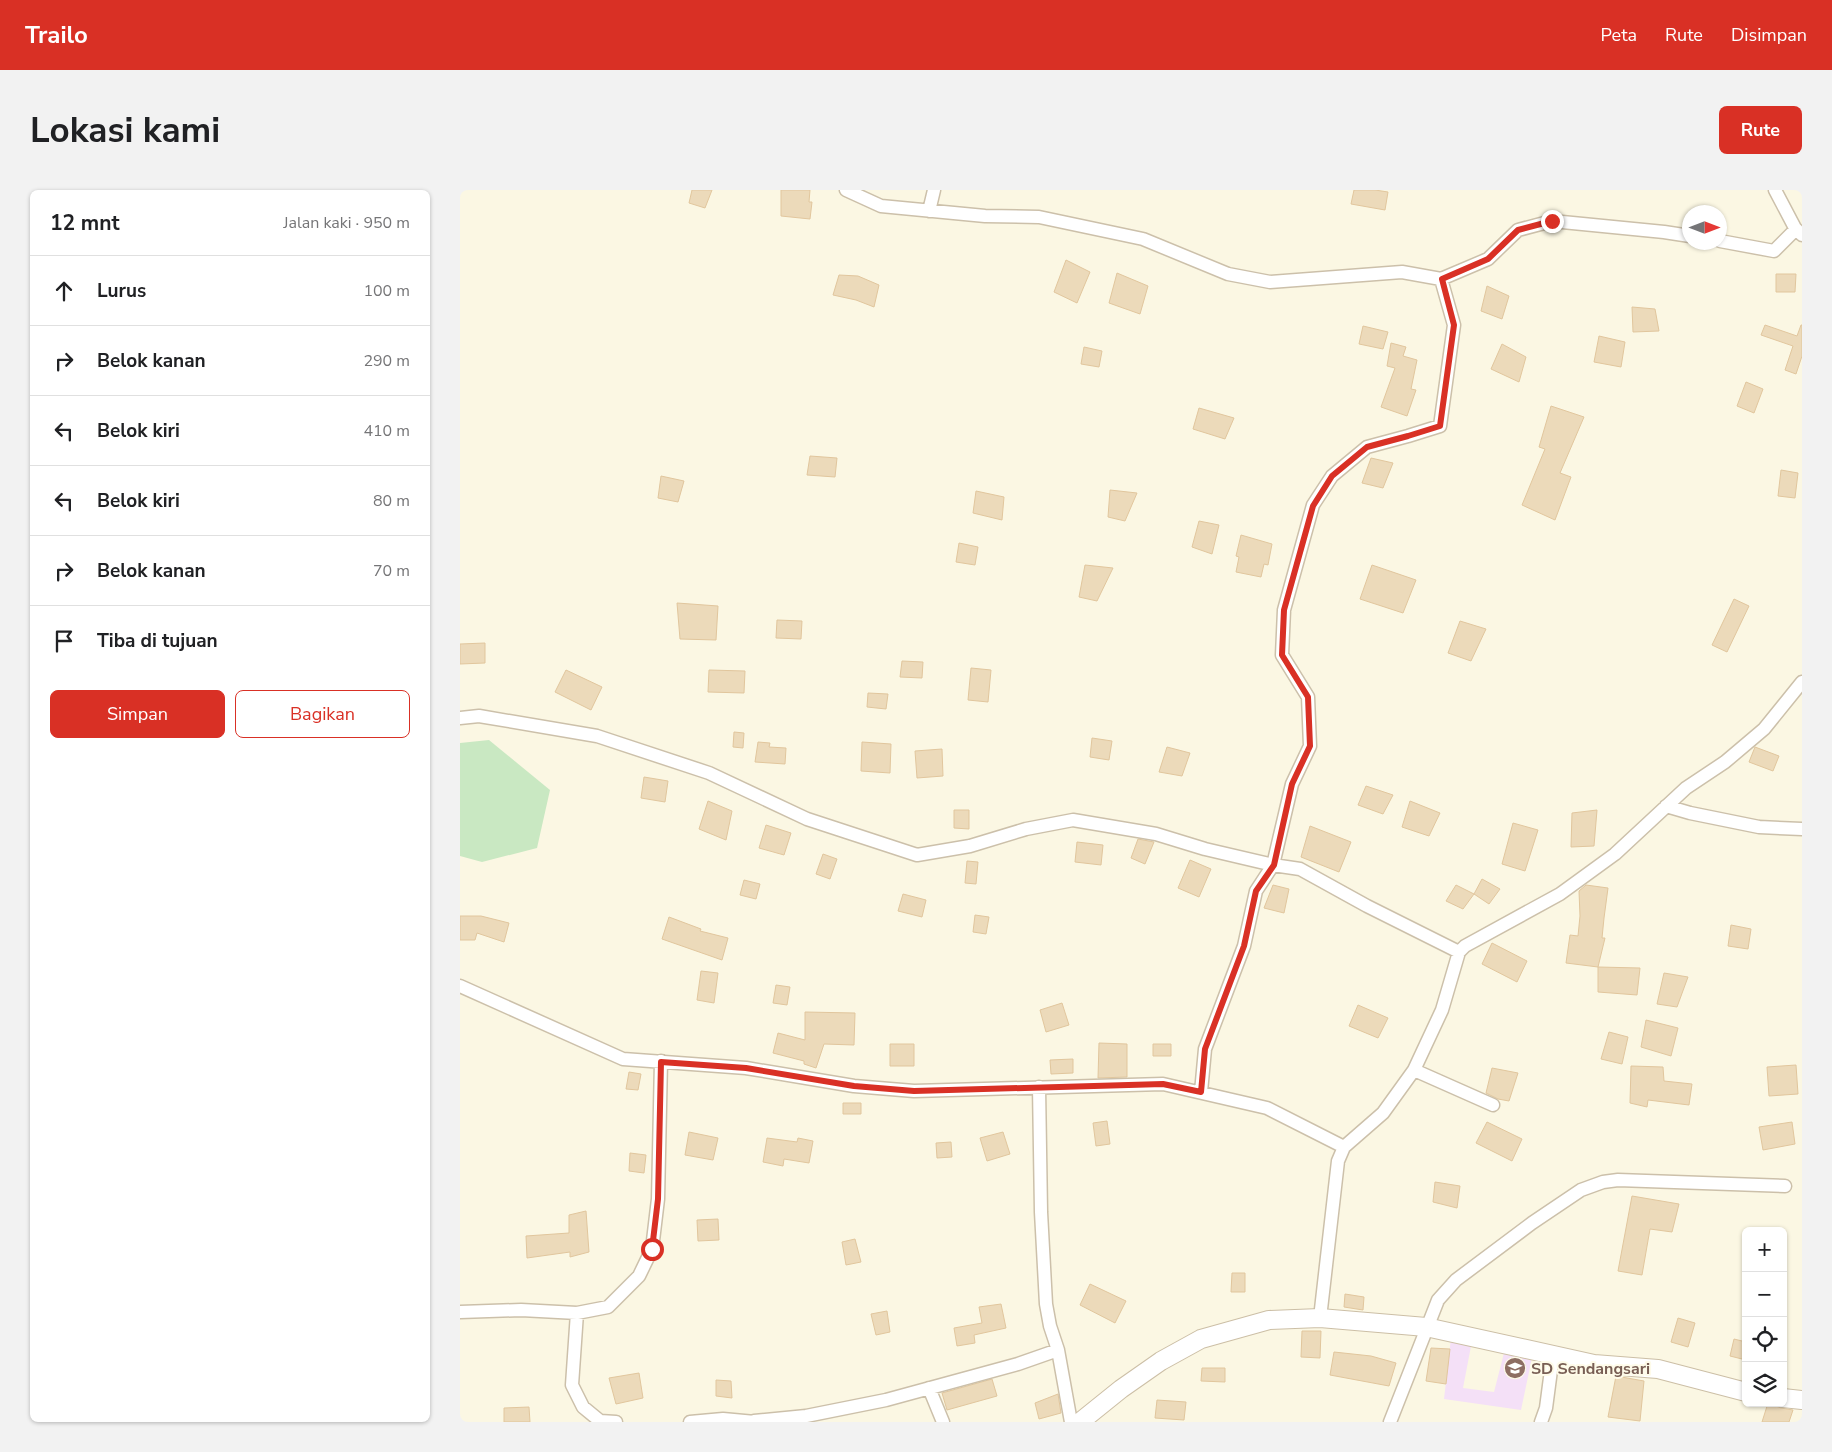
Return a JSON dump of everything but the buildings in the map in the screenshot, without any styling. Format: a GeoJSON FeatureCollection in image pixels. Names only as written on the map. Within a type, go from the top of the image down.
{"type":"FeatureCollection","features":[{"type":"Feature","properties":{"kind":"street"},"geometry":{"type":"LineString","coordinates":[[846,190],[881,206],[985,216],[1039,217],[1143,239],[1228,274],[1270,282],[1402,272],[1442,279],[1488,259],[1518,230],[1552,221],[1682,235]]}},
{"type":"Feature","properties":{"kind":"street"},"geometry":{"type":"LineString","coordinates":[[929,211],[934,190]]}},
{"type":"Feature","properties":{"kind":"street"},"geometry":{"type":"LineString","coordinates":[[1727,243],[1774,251],[1799,232],[1775,190]]}},
{"type":"Feature","properties":{"kind":"street"},"geometry":{"type":"LineString","coordinates":[[1201,1092],[1205,1049],[1244,946],[1256,891],[1274,865],[1292,784],[1310,746],[1308,697],[1282,655],[1284,610],[1313,506],[1332,476],[1367,447],[1440,426],[1454,325],[1442,279]]}},
{"type":"Feature","properties":{"kind":"street"},"geometry":{"type":"LineString","coordinates":[[1320,1318],[1338,1161],[1344,1147],[1383,1113],[1414,1070],[1442,1010],[1459,952],[1465,946],[1560,894],[1616,854],[1686,788],[1725,762],[1764,729],[1802,682]]}},
{"type":"Feature","properties":{"kind":"street"},"geometry":{"type":"LineString","coordinates":[[460,718],[478,716],[597,736],[708,773],[807,819],[917,855],[970,846],[1026,829],[1073,820],[1156,834],[1205,849],[1300,869],[1367,906],[1459,952]]}},
{"type":"Feature","properties":{"kind":"street"},"geometry":{"type":"LineString","coordinates":[[1666,806],[1690,813],[1759,826],[1802,829]]}},
{"type":"Feature","properties":{"kind":"street"},"geometry":{"type":"LineString","coordinates":[[460,986],[623,1059],[746,1068],[854,1086],[914,1091],[1163,1084],[1268,1108],[1344,1147]]}},
{"type":"Feature","properties":{"kind":"street"},"geometry":{"type":"LineString","coordinates":[[460,1312],[521,1310],[577,1313],[608,1308],[639,1276],[652,1249],[658,1199],[661,1062]]}},
{"type":"Feature","properties":{"kind":"street"},"geometry":{"type":"LineString","coordinates":[[1414,1070],[1493,1104]]}},
{"type":"Feature","properties":{"kind":"street"},"geometry":{"type":"LineString","coordinates":[[1039,1087],[1043,1268],[1047,1311],[1058,1350],[1071,1422]]}},
{"type":"Feature","properties":{"kind":"street"},"geometry":{"type":"LineString","coordinates":[[1390,1422],[1438,1300],[1456,1280],[1532,1223],[1581,1190],[1604,1182],[1618,1180],[1785,1186]]}},
{"type":"Feature","properties":{"kind":"street"},"geometry":{"type":"LineString","coordinates":[[577,1313],[572,1385],[583,1407],[600,1421],[616,1422]]}},
{"type":"Feature","properties":{"kind":"street"},"geometry":{"type":"LineString","coordinates":[[1080,1422],[1121,1389],[1161,1361],[1201,1339],[1269,1320],[1320,1318],[1426,1327],[1594,1364],[1658,1369],[1742,1391]]}},
{"type":"Feature","properties":{"kind":"street"},"geometry":{"type":"LineString","coordinates":[[690,1422],[723,1418],[754,1422],[806,1416],[886,1400],[1018,1364],[1058,1350]]}},
{"type":"Feature","properties":{"kind":"street"},"geometry":{"type":"LineString","coordinates":[[1541,1422],[1546,1408],[1553,1355]]}},
{"type":"Feature","properties":{"kind":"street"},"geometry":{"type":"LineString","coordinates":[[929,1388],[943,1422]]}},
{"type":"Feature","properties":{"kind":"street"},"geometry":{"type":"LineString","coordinates":[[1787,1398],[1802,1400]]}},
{"type":"Feature","properties":{"kind":"shaded area","name":"SD Sendangsari"},"geometry":{"type":"Polygon","coordinates":[[[1451,1338],[1472,1341],[1463,1388],[1494,1392],[1505,1349],[1533,1353],[1521,1410],[1444,1399],[1451,1338]]]}},
{"type":"Feature","properties":{"kind":"green space"},"geometry":{"type":"Polygon","coordinates":[[[489,740],[550,790],[537,848],[482,862],[460,856],[460,743],[489,740]]]}},
{"type":"Feature","properties":{"kind":"place","name":"SD Sendangsari"},"geometry":{"type":"Point","coordinates":[1515,1368]}},
{"type":"Feature","properties":{"kind":"route"},"geometry":{"type":"LineString","coordinates":[[652,1249],[658,1199],[661,1062],[746,1068],[854,1086],[914,1091],[1163,1084],[1201,1092],[1205,1049],[1244,946],[1256,891],[1274,865],[1292,784],[1310,746],[1308,697],[1282,655],[1284,610],[1313,506],[1332,476],[1367,447],[1440,426],[1454,325],[1442,279],[1488,259],[1518,230],[1552,221]]}}]}
